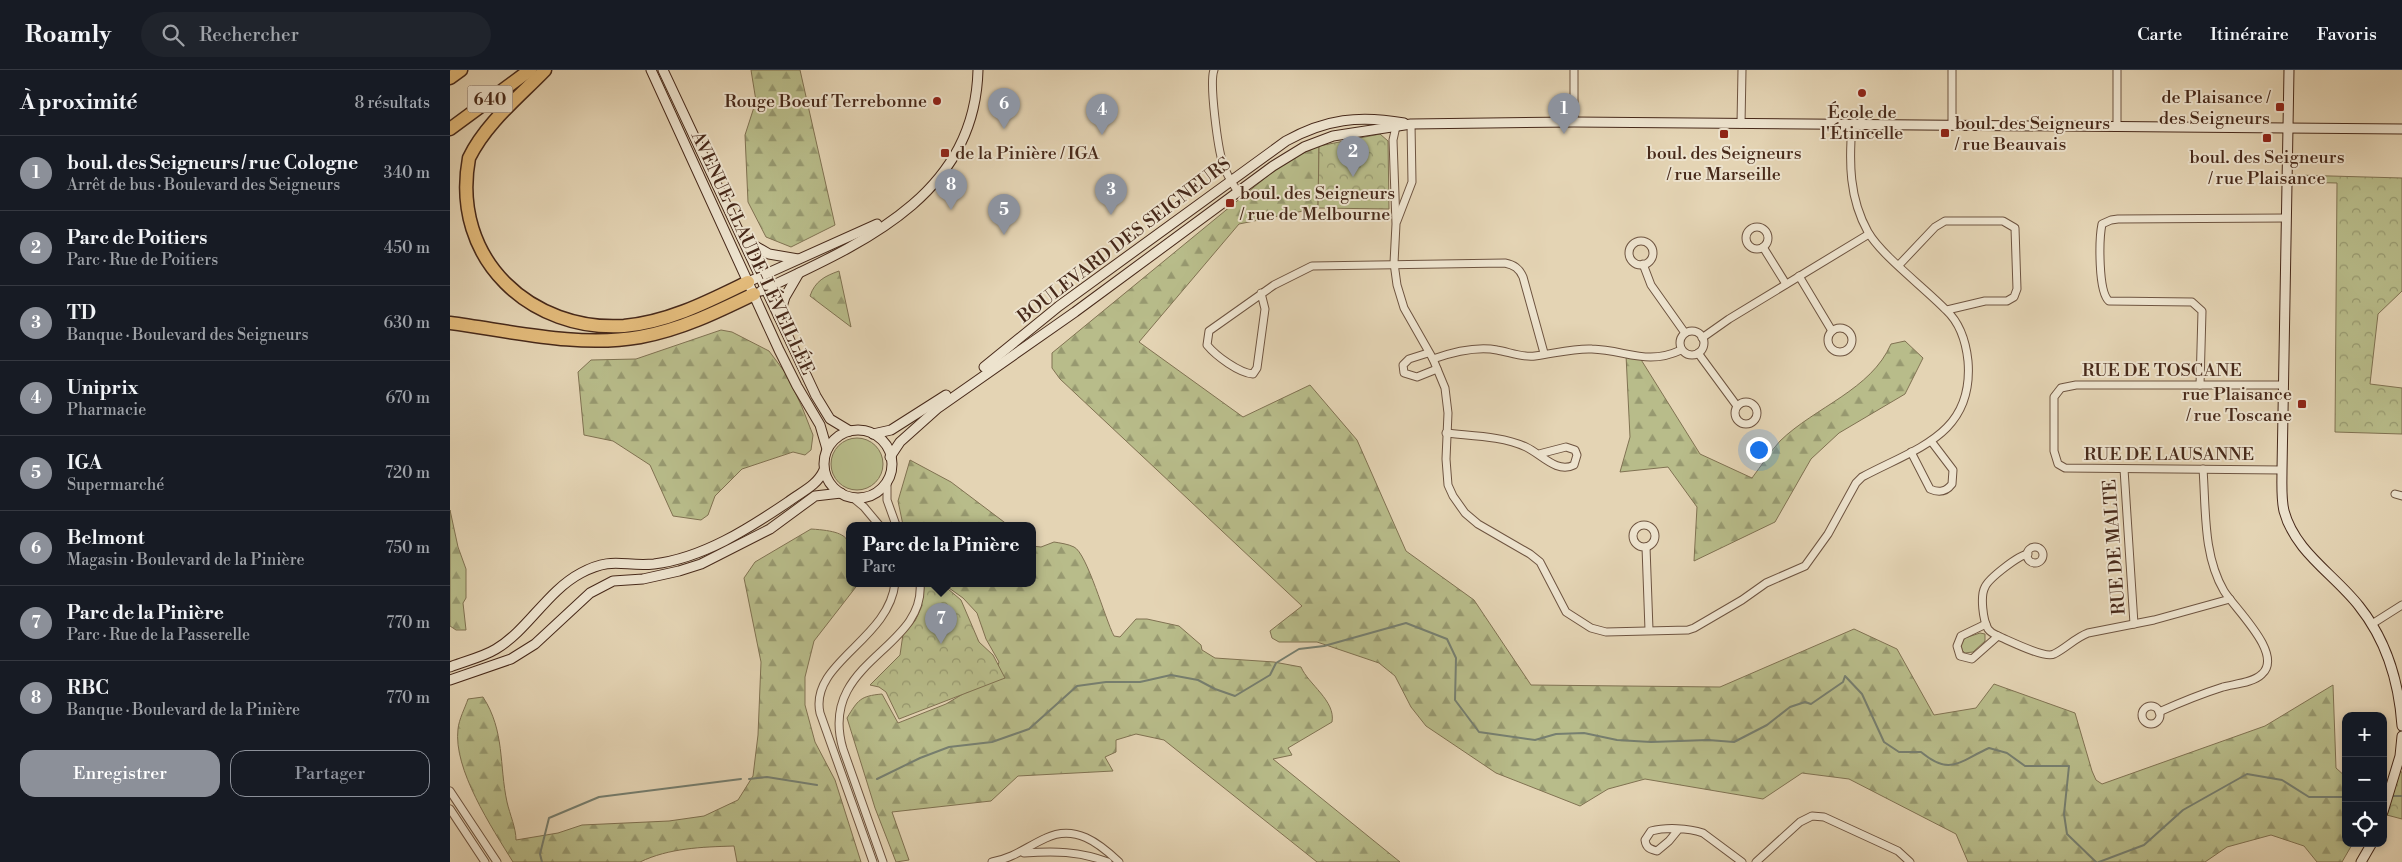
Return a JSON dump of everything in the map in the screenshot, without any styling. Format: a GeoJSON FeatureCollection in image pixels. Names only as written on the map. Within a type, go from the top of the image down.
{"type":"FeatureCollection","features":[{"type":"Feature","properties":{"kind":"highway","name":"640"},"geometry":{"type":"LineString","coordinates":[[450,78],[461,70]]}},
{"type":"Feature","properties":{"kind":"highway","name":"640"},"geometry":{"type":"LineString","coordinates":[[450,129],[530,70]]}},
{"type":"Feature","properties":{"kind":"highway"},"geometry":{"type":"LineString","coordinates":[[457,217],[461,178],[473,150],[502,114],[546,70]]}},
{"type":"Feature","properties":{"kind":"highway"},"geometry":{"type":"LineString","coordinates":[[472,260],[500,289],[527,307],[559,319],[591,325],[623,326],[661,319],[754,280]]}},
{"type":"Feature","properties":{"kind":"highway"},"geometry":{"type":"LineString","coordinates":[[450,322],[576,340],[618,340],[646,336],[685,325],[754,294]]}},
{"type":"Feature","properties":{"kind":"street","name":"AVENUE CLAUDE-LÉVEILLÉE"},"geometry":{"type":"LineString","coordinates":[[651,70],[754,280],[766,289],[823,409],[837,424],[850,431]]}},
{"type":"Feature","properties":{"kind":"street","name":"AVENUE CLAUDE-LÉVEILLÉE"},"geometry":{"type":"LineString","coordinates":[[662,70],[743,240],[754,280],[754,294],[797,386],[820,425],[827,449]]}},
{"type":"Feature","properties":{"kind":"street"},"geometry":{"type":"LineString","coordinates":[[754,294],[858,242],[898,216],[934,186],[957,153],[973,113],[978,70]]}},
{"type":"Feature","properties":{"kind":"street"},"geometry":{"type":"LineString","coordinates":[[1214,70],[1212,82],[1219,150],[1226,171],[1238,192]]}},
{"type":"Feature","properties":{"kind":"street"},"geometry":{"type":"LineString","coordinates":[[1574,70],[1574,122]]}},
{"type":"Feature","properties":{"kind":"street"},"geometry":{"type":"LineString","coordinates":[[1741,124],[1742,70]]}},
{"type":"Feature","properties":{"kind":"street"},"geometry":{"type":"LineString","coordinates":[[1952,70],[1952,126]]}},
{"type":"Feature","properties":{"kind":"street"},"geometry":{"type":"LineString","coordinates":[[2117,70],[2117,127]]}},
{"type":"Feature","properties":{"kind":"street"},"geometry":{"type":"LineString","coordinates":[[2288,70],[2282,470],[2284,510],[2298,542],[2359,605],[2372,624],[2395,674],[2402,726]]}},
{"type":"Feature","properties":{"kind":"street","name":"BOULEVARD DES SEIGNEURS"},"geometry":{"type":"LineString","coordinates":[[873,434],[891,430],[939,400],[992,361],[1059,306],[1281,144],[1316,127],[1355,118],[1396,124],[1574,122],[2402,129]]}},
{"type":"Feature","properties":{"kind":"street"},"geometry":{"type":"LineString","coordinates":[[1396,124],[1394,140],[1396,224],[1394,263],[1397,286],[1404,308],[1437,369],[1447,400],[1446,472],[1453,496],[1465,513],[1478,524],[1530,554],[1540,562],[1566,612],[1598,631],[1616,633],[1649,630],[1688,630],[1694,628],[1742,600],[1766,583],[1805,566],[1828,534],[1856,483],[1862,477],[1932,441],[1948,428],[1955,419],[1965,398],[1969,378],[1965,341],[1958,326],[1947,310],[1869,234],[1854,200],[1852,188],[1852,125]]}},
{"type":"Feature","properties":{"kind":"street","name":"BOULEVARD DES SEIGNEURS"},"geometry":{"type":"LineString","coordinates":[[890,457],[900,442],[938,408],[1063,321],[1285,158],[1318,141],[1350,132],[1396,124]]}},
{"type":"Feature","properties":{"kind":"street"},"geometry":{"type":"LineString","coordinates":[[1396,224],[1412,182],[1411,124]]}},
{"type":"Feature","properties":{"kind":"street"},"geometry":{"type":"LineString","coordinates":[[754,280],[898,216]]}},
{"type":"Feature","properties":{"kind":"street"},"geometry":{"type":"LineString","coordinates":[[2200,386],[2202,311],[2200,307],[2192,302],[2109,302],[2104,297],[2102,286],[2102,224],[2118,219],[2286,218]]}},
{"type":"Feature","properties":{"kind":"street"},"geometry":{"type":"LineString","coordinates":[[1899,265],[1935,227],[1945,221],[2003,221],[2016,228],[2017,290],[2014,297],[2007,301],[1985,301],[1947,310]]}},
{"type":"Feature","properties":{"kind":"street"},"geometry":{"type":"LineString","coordinates":[[1702,338],[1729,319],[1869,234]]}},
{"type":"Feature","properties":{"kind":"street"},"geometry":{"type":"LineString","coordinates":[[743,240],[769,254],[798,259]]}},
{"type":"Feature","properties":{"kind":"street"},"geometry":{"type":"LineString","coordinates":[[1763,247],[1786,284]]}},
{"type":"Feature","properties":{"kind":"street"},"geometry":{"type":"LineString","coordinates":[[1261,293],[1265,309],[1257,368],[1253,374],[1246,373],[1212,351],[1207,344],[1209,331],[1261,293],[1284,279],[1312,266],[1394,263],[1499,263],[1513,265],[1520,270],[1523,276],[1544,353]]}},
{"type":"Feature","properties":{"kind":"street"},"geometry":{"type":"LineString","coordinates":[[1643,264],[1651,285],[1685,333]]}},
{"type":"Feature","properties":{"kind":"street"},"geometry":{"type":"LineString","coordinates":[[779,317],[785,297],[799,273]]}},
{"type":"Feature","properties":{"kind":"street"},"geometry":{"type":"LineString","coordinates":[[1799,276],[1832,332]]}},
{"type":"Feature","properties":{"kind":"street"},"geometry":{"type":"LineString","coordinates":[[1697,332],[1702,338],[1703,348],[1698,353],[1691,355],[1682,350],[1680,342],[1685,333],[1697,332]]}},
{"type":"Feature","properties":{"kind":"street"},"geometry":{"type":"LineString","coordinates":[[1433,360],[1454,353],[1481,348],[1535,356],[1544,353],[1593,349],[1640,358],[1668,356],[1682,350]]}},
{"type":"Feature","properties":{"kind":"street"},"geometry":{"type":"LineString","coordinates":[[1428,352],[1409,359],[1403,365],[1404,372],[1417,376],[1437,369]]}},
{"type":"Feature","properties":{"kind":"street"},"geometry":{"type":"LineString","coordinates":[[1698,353],[1737,406]]}},
{"type":"Feature","properties":{"kind":"street","name":"RUE DE TOSCANE"},"geometry":{"type":"LineString","coordinates":[[2058,464],[2054,451],[2054,397],[2061,388],[2076,385],[2284,386]]}},
{"type":"Feature","properties":{"kind":"street"},"geometry":{"type":"LineString","coordinates":[[450,667],[496,650],[516,634],[552,596],[578,575],[598,565],[616,562],[653,564],[703,550],[755,524],[816,483],[824,470],[827,449],[835,438],[850,431],[864,430],[883,442],[890,457],[891,469],[887,480],[887,500],[895,522]]}},
{"type":"Feature","properties":{"kind":"street"},"geometry":{"type":"LineString","coordinates":[[1446,433],[1515,442],[1540,454],[1550,462],[1570,468],[1574,465],[1577,455],[1571,447],[1540,454]]}},
{"type":"Feature","properties":{"kind":"street"},"geometry":{"type":"LineString","coordinates":[[1911,452],[1930,490],[1941,492],[1946,490],[1952,484],[1953,470],[1932,441]]}},
{"type":"Feature","properties":{"kind":"street","name":"RUE DE LAUSANNE"},"geometry":{"type":"LineString","coordinates":[[2058,464],[2071,469],[2282,470]]}},
{"type":"Feature","properties":{"kind":"street","name":"RUE DE MALTE"},"geometry":{"type":"LineString","coordinates":[[2124,469],[2134,624]]}},
{"type":"Feature","properties":{"kind":"street"},"geometry":{"type":"LineString","coordinates":[[2159,712],[2222,688],[2261,676],[2267,668],[2268,660],[2264,644],[2230,599],[2215,574],[2210,555],[2203,469]]}},
{"type":"Feature","properties":{"kind":"street"},"geometry":{"type":"LineString","coordinates":[[824,470],[831,484],[841,493],[864,507],[876,522]]}},
{"type":"Feature","properties":{"kind":"street"},"geometry":{"type":"LineString","coordinates":[[852,498],[872,495],[887,480]]}},
{"type":"Feature","properties":{"kind":"street"},"geometry":{"type":"LineString","coordinates":[[450,680],[511,659],[535,644],[590,593],[613,581],[643,579],[679,572],[702,564],[770,529],[815,496],[841,493]]}},
{"type":"Feature","properties":{"kind":"street"},"geometry":{"type":"LineString","coordinates":[[1646,547],[1649,630]]}},
{"type":"Feature","properties":{"kind":"street"},"geometry":{"type":"LineString","coordinates":[[2028,554],[2020,556],[1986,584],[1982,594],[1986,624],[1991,633],[2050,656],[2078,636],[2134,624],[2230,599]]}},
{"type":"Feature","properties":{"kind":"street"},"geometry":{"type":"LineString","coordinates":[[873,862],[821,718],[818,699],[822,685],[828,676],[885,614],[891,601],[894,587]]}},
{"type":"Feature","properties":{"kind":"street"},"geometry":{"type":"LineString","coordinates":[[883,862],[841,741],[839,717],[843,699],[850,684],[912,618],[918,605],[920,587]]}},
{"type":"Feature","properties":{"kind":"street"},"geometry":{"type":"LineString","coordinates":[[2372,624],[2402,604]]}},
{"type":"Feature","properties":{"kind":"street"},"geometry":{"type":"LineString","coordinates":[[1986,624],[1961,636],[1956,646],[1960,656],[1972,659],[1998,636]]}},
{"type":"Feature","properties":{"kind":"street"},"geometry":{"type":"LineString","coordinates":[[2387,802],[2400,756],[2402,736]]}},
{"type":"Feature","properties":{"kind":"street"},"geometry":{"type":"LineString","coordinates":[[450,791],[497,862]]}},
{"type":"Feature","properties":{"kind":"street"},"geometry":{"type":"LineString","coordinates":[[450,809],[484,862]]}},
{"type":"Feature","properties":{"kind":"street"},"geometry":{"type":"LineString","coordinates":[[1756,862],[1800,822],[1812,816],[1824,816],[1898,851],[1910,862]]}},
{"type":"Feature","properties":{"kind":"street"},"geometry":{"type":"LineString","coordinates":[[1678,830],[1669,842],[1657,851],[1650,850],[1646,846],[1647,835],[1651,831],[1678,830],[1703,833],[1742,862]]}},
{"type":"Feature","properties":{"kind":"street"},"geometry":{"type":"LineString","coordinates":[[1021,853],[1047,837],[1065,833],[1084,835],[1100,844],[1119,862]]}},
{"type":"Feature","properties":{"kind":"street"},"geometry":{"type":"LineString","coordinates":[[2361,862],[2370,847]]}},
{"type":"Feature","properties":{"kind":"street"},"geometry":{"type":"LineString","coordinates":[[992,862],[1021,853],[1058,851],[1076,852],[1108,862]]}},
{"type":"Feature","properties":{"kind":"green space"},"geometry":{"type":"Polygon","coordinates":[[[751,70],[800,70],[835,225],[791,247],[766,237],[748,202],[745,135],[756,101],[751,70]]]}},
{"type":"Feature","properties":{"kind":"green space"},"geometry":{"type":"Polygon","coordinates":[[[1380,134],[1388,141],[1389,209],[1318,208],[1319,146],[1380,134]]]}},
{"type":"Feature","properties":{"kind":"green space"},"geometry":{"type":"Polygon","coordinates":[[[1319,146],[1318,208],[1239,224],[1139,342],[1243,417],[1310,385],[1357,440],[1406,551],[1474,600],[1531,685],[1720,687],[1854,629],[1897,649],[1934,715],[1976,708],[1994,684],[2075,713],[2092,771],[2096,780],[2102,784],[2265,726],[2333,685],[2336,768],[2342,773],[2342,847],[2351,847],[2342,862],[2317,862],[2304,846],[2271,835],[2227,847],[2205,862],[1968,862],[1956,834],[1849,779],[1802,773],[1763,799],[1645,779],[1608,789],[1580,806],[1496,773],[1426,726],[1411,707],[1395,676],[1379,663],[1317,642],[1279,642],[1272,638],[1270,631],[1302,606],[1060,379],[1052,368],[1052,353],[1287,160],[1319,146]]]}},
{"type":"Feature","properties":{"kind":"green space"},"geometry":{"type":"Polygon","coordinates":[[[2295,175],[2402,178],[2402,291],[2378,314],[2370,384],[2402,388],[2402,434],[2335,432],[2337,183],[2292,182],[2295,175]]]}},
{"type":"Feature","properties":{"kind":"green space"},"geometry":{"type":"Polygon","coordinates":[[[839,271],[851,327],[810,296],[815,286],[821,280],[839,271]]]}},
{"type":"Feature","properties":{"kind":"green space"},"geometry":{"type":"Polygon","coordinates":[[[721,330],[732,332],[769,351],[787,375],[813,435],[811,450],[805,455],[793,452],[742,469],[715,496],[708,515],[701,520],[673,516],[650,465],[613,441],[584,435],[578,372],[591,360],[636,359],[721,330]]]}},
{"type":"Feature","properties":{"kind":"green space"},"geometry":{"type":"Polygon","coordinates":[[[1905,341],[1923,358],[1905,394],[1839,433],[1811,459],[1775,522],[1694,561],[1697,507],[1668,467],[1620,472],[1630,437],[1626,355],[1640,358],[1700,454],[1752,478],[1780,441],[1870,374],[1882,360],[1891,344],[1905,341]]]}},
{"type":"Feature","properties":{"kind":"green space"},"geometry":{"type":"Polygon","coordinates":[[[857,438],[871,442],[879,450],[883,464],[879,478],[871,486],[857,490],[843,486],[835,478],[831,464],[835,450],[843,442],[857,438]]]}},
{"type":"Feature","properties":{"kind":"green space"},"geometry":{"type":"Polygon","coordinates":[[[910,460],[951,482],[1004,522],[902,522],[898,501],[910,460]]]}},
{"type":"Feature","properties":{"kind":"green space"},"geometry":{"type":"Polygon","coordinates":[[[450,510],[458,547],[466,569],[466,598],[463,603],[466,630],[456,630],[450,626],[450,510]]]}},
{"type":"Feature","properties":{"kind":"green space"},"geometry":{"type":"Polygon","coordinates":[[[811,529],[837,533],[846,540],[846,587],[856,587],[814,641],[805,677],[805,705],[815,742],[835,780],[861,862],[737,862],[734,846],[674,851],[640,862],[513,862],[485,816],[468,780],[462,762],[458,745],[458,729],[468,699],[483,697],[495,723],[507,802],[516,840],[558,833],[582,825],[669,821],[704,816],[738,800],[753,776],[758,735],[761,662],[744,578],[755,562],[811,529]]]}},
{"type":"Feature","properties":{"kind":"green space"},"geometry":{"type":"Polygon","coordinates":[[[1054,542],[1072,546],[1079,552],[1090,573],[1114,636],[1120,637],[1136,619],[1147,619],[1179,626],[1201,645],[1202,650],[1215,658],[1274,662],[1301,667],[1330,707],[1332,722],[1288,748],[1292,755],[1273,759],[1400,862],[1317,862],[1164,740],[1136,734],[1116,740],[1116,752],[1105,757],[1113,771],[1018,776],[991,801],[892,812],[909,860],[896,862],[875,808],[847,718],[860,700],[882,694],[898,723],[946,704],[993,676],[999,662],[986,639],[977,613],[963,598],[948,587],[1036,587],[1036,546],[1041,547],[1054,542]]]}},
{"type":"Feature","properties":{"kind":"green space"},"geometry":{"type":"Polygon","coordinates":[[[923,587],[946,587],[961,600],[979,642],[993,655],[1005,678],[899,719],[886,692],[879,687],[870,685],[900,655],[903,634],[915,621],[921,608],[923,587]]]}},
{"type":"Feature","properties":{"kind":"green space"},"geometry":{"type":"Polygon","coordinates":[[[1980,633],[1985,634],[1985,641],[1973,652],[1965,653],[1962,650],[1961,644],[1965,638],[1980,633]]]}},
{"type":"Feature","properties":{"kind":"green space"},"geometry":{"type":"Polygon","coordinates":[[[2396,771],[2402,772],[2402,819],[2387,815],[2387,801],[2396,771]]]}},
{"type":"Feature","properties":{"kind":"waterway"},"geometry":{"type":"LineString","coordinates":[[877,779],[920,758],[949,747],[992,742],[1029,729],[1077,686],[1106,682],[1140,682],[1171,675],[1198,680],[1215,689],[1235,696],[1270,675],[1276,663],[1299,649],[1324,646],[1406,623],[1447,639],[1456,658],[1455,700],[1479,732],[1535,740],[1556,734],[1584,733],[1617,740],[1651,742],[1708,740],[1734,742],[1767,725],[1790,707],[1805,702],[1811,704],[1843,682],[1845,676],[1862,694],[1884,742],[1899,752],[1921,752],[1931,759],[1947,765],[1962,762],[1989,748],[2007,753],[2025,766],[2069,766],[2064,814],[2067,834],[2096,862]]}},
{"type":"Feature","properties":{"kind":"waterway"},"geometry":{"type":"LineString","coordinates":[[2099,862],[2144,845],[2183,810],[2247,774],[2282,780],[2309,797],[2342,797]]}},
{"type":"Feature","properties":{"kind":"waterway"},"geometry":{"type":"LineString","coordinates":[[749,779],[767,777],[817,785]]}},
{"type":"Feature","properties":{"kind":"waterway"},"geometry":{"type":"LineString","coordinates":[[542,862],[540,854],[549,818],[599,797],[741,779]]}},
{"type":"Feature","properties":{"kind":"waterway"},"geometry":{"type":"LineString","coordinates":[[2391,796],[2402,796]]}},
{"type":"Feature","properties":{"kind":"place","name":"École de l'Étincelle"},"geometry":{"type":"Point","coordinates":[1862,93]}},
{"type":"Feature","properties":{"kind":"place","name":"Rouge Boeuf Terrebonne"},"geometry":{"type":"Point","coordinates":[937,101]}},
{"type":"Feature","properties":{"kind":"place","name":"de Plaisance / des Seigneurs"},"geometry":{"type":"Point","coordinates":[2280,107]}},
{"type":"Feature","properties":{"kind":"place","name":"Belmont"},"geometry":{"type":"Point","coordinates":[1004,129]}},
{"type":"Feature","properties":{"kind":"place","name":"boul. des Seigneurs / rue Beauvais"},"geometry":{"type":"Point","coordinates":[1945,133]}},
{"type":"Feature","properties":{"kind":"place","name":"boul. des Seigneurs / rue Cologne"},"geometry":{"type":"Point","coordinates":[1564,134]}},
{"type":"Feature","properties":{"kind":"place","name":"boul. des Seigneurs / rue Marseille"},"geometry":{"type":"Point","coordinates":[1724,134]}},
{"type":"Feature","properties":{"kind":"place","name":"Uniprix"},"geometry":{"type":"Point","coordinates":[1102,135]}},
{"type":"Feature","properties":{"kind":"place","name":"boul. des Seigneurs / rue Plaisance"},"geometry":{"type":"Point","coordinates":[2267,138]}},
{"type":"Feature","properties":{"kind":"place","name":"de la Pinière / IGA"},"geometry":{"type":"Point","coordinates":[945,153]}},
{"type":"Feature","properties":{"kind":"place","name":"Parc de Poitiers"},"geometry":{"type":"Point","coordinates":[1353,177]}},
{"type":"Feature","properties":{"kind":"place","name":"boul. des Seigneurs / rue de Melbourne"},"geometry":{"type":"Point","coordinates":[1230,203]}},
{"type":"Feature","properties":{"kind":"place","name":"RBC"},"geometry":{"type":"Point","coordinates":[951,210]}},
{"type":"Feature","properties":{"kind":"place","name":"TD"},"geometry":{"type":"Point","coordinates":[1111,215]}},
{"type":"Feature","properties":{"kind":"place","name":"IGA"},"geometry":{"type":"Point","coordinates":[1004,235]}},
{"type":"Feature","properties":{"kind":"place","name":"rue Plaisance / rue Toscane"},"geometry":{"type":"Point","coordinates":[2302,404]}},
{"type":"Feature","properties":{"kind":"place","name":"Parc de la Pinière"},"geometry":{"type":"Point","coordinates":[941,644]}}]}
